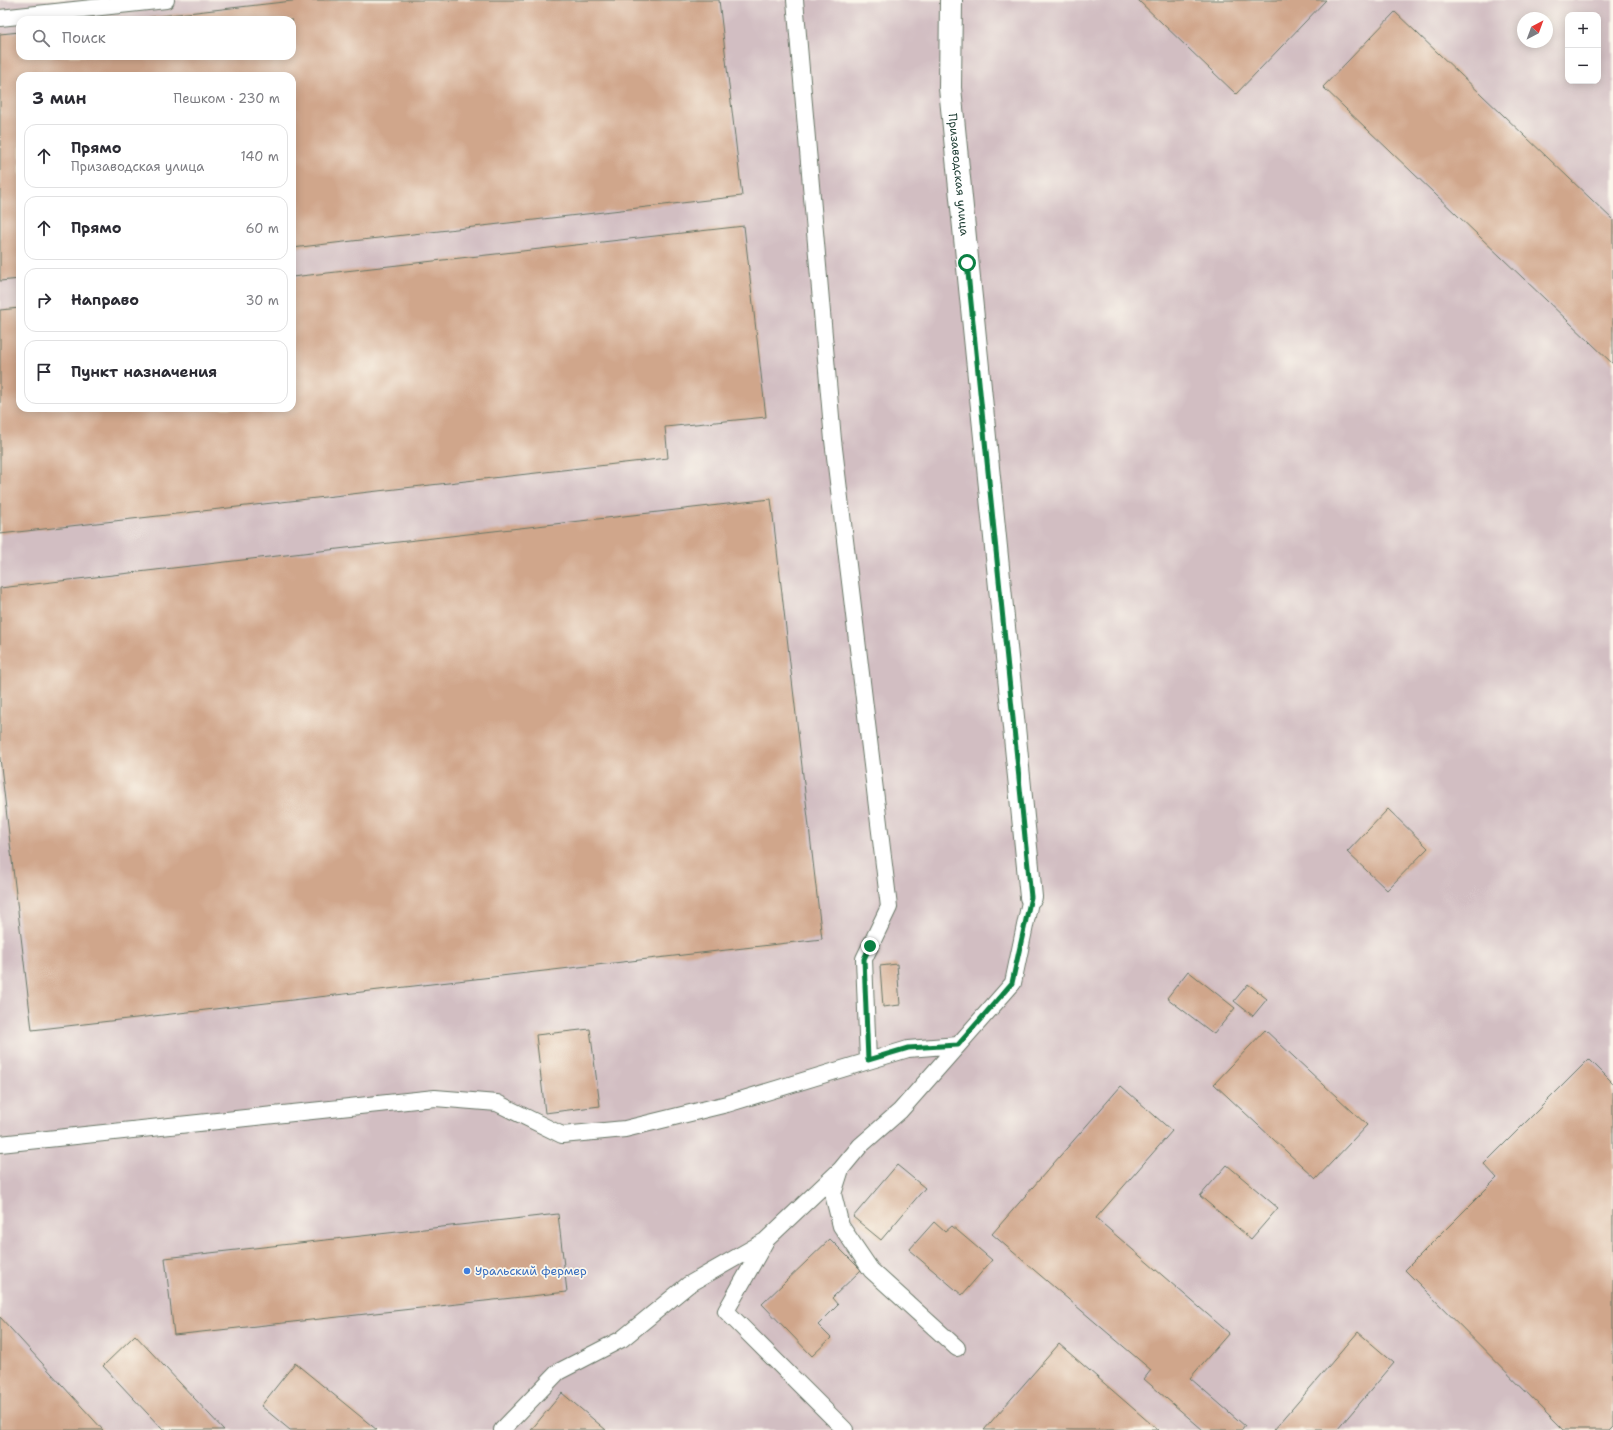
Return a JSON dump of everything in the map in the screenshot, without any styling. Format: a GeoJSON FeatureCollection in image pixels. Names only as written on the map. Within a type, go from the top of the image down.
{"type":"FeatureCollection","features":[{"type":"Feature","properties":{"kind":"street","name":"Призаводская улица"},"geometry":{"type":"LineString","coordinates":[[951,0],[950,88],[1031,897]]}},
{"type":"Feature","properties":{"kind":"lane"},"geometry":{"type":"LineString","coordinates":[[18,16],[166,0]]}},
{"type":"Feature","properties":{"kind":"lane"},"geometry":{"type":"LineString","coordinates":[[794,0],[833,440],[888,907],[864,959],[868,1060]]}},
{"type":"Feature","properties":{"kind":"lane"},"geometry":{"type":"LineString","coordinates":[[0,18],[16,16]]}},
{"type":"Feature","properties":{"kind":"lane"},"geometry":{"type":"LineString","coordinates":[[502,1430],[558,1372],[622,1339],[688,1285],[765,1241],[841,1169],[860,1146],[900,1111],[1012,983],[1031,897]]}},
{"type":"Feature","properties":{"kind":"lane"},"geometry":{"type":"LineString","coordinates":[[0,1144],[435,1098],[497,1103],[562,1135],[617,1130],[727,1104],[908,1048],[958,1045]]}},
{"type":"Feature","properties":{"kind":"lane"},"geometry":{"type":"LineString","coordinates":[[841,1169],[833,1194],[840,1226],[871,1270],[957,1348]]}},
{"type":"Feature","properties":{"kind":"lane"},"geometry":{"type":"LineString","coordinates":[[765,1241],[726,1311],[845,1430]]}},
{"type":"Feature","properties":{"kind":"shaded area"},"geometry":{"type":"Polygon","coordinates":[[[0,0],[1613,0],[1613,1430],[0,1430],[0,0]]]}},
{"type":"Feature","properties":{"kind":"building"},"geometry":{"type":"Polygon","coordinates":[[[301,0],[719,0],[742,196],[296,248],[296,72],[16,72],[16,279],[0,281],[0,34],[16,32],[16,60],[296,60],[296,16],[161,16],[301,0]]]}},
{"type":"Feature","properties":{"kind":"building"},"geometry":{"type":"Polygon","coordinates":[[[1138,0],[1326,0],[1236,94],[1138,0]]]}},
{"type":"Feature","properties":{"kind":"building"},"geometry":{"type":"Polygon","coordinates":[[[1395,12],[1613,220],[1613,364],[1323,87],[1395,12]]]}},
{"type":"Feature","properties":{"kind":"building"},"geometry":{"type":"Polygon","coordinates":[[[744,226],[766,417],[665,427],[668,458],[0,534],[0,310],[16,308],[16,412],[296,412],[296,277],[744,226]]]}},
{"type":"Feature","properties":{"kind":"building"},"geometry":{"type":"Polygon","coordinates":[[[771,499],[822,939],[32,1030],[0,758],[0,588],[771,499]]]}},
{"type":"Feature","properties":{"kind":"building"},"geometry":{"type":"Polygon","coordinates":[[[1388,809],[1428,848],[1387,890],[1347,852],[1388,809]]]}},
{"type":"Feature","properties":{"kind":"building"},"geometry":{"type":"Polygon","coordinates":[[[897,964],[900,1005],[883,1007],[880,966],[897,964]]]}},
{"type":"Feature","properties":{"kind":"building"},"geometry":{"type":"Polygon","coordinates":[[[1188,971],[1235,1008],[1214,1034],[1167,998],[1188,971]]]}},
{"type":"Feature","properties":{"kind":"building"},"geometry":{"type":"Polygon","coordinates":[[[1248,984],[1267,999],[1253,1016],[1234,1001],[1248,984]]]}},
{"type":"Feature","properties":{"kind":"building"},"geometry":{"type":"Polygon","coordinates":[[[590,1029],[600,1106],[545,1113],[536,1035],[590,1029]]]}},
{"type":"Feature","properties":{"kind":"building"},"geometry":{"type":"Polygon","coordinates":[[[1265,1030],[1367,1125],[1316,1179],[1214,1084],[1265,1030]]]}},
{"type":"Feature","properties":{"kind":"building"},"geometry":{"type":"Polygon","coordinates":[[[1589,1059],[1613,1083],[1613,1426],[1609,1430],[1564,1430],[1405,1270],[1497,1178],[1484,1164],[1589,1059]]]}},
{"type":"Feature","properties":{"kind":"building"},"geometry":{"type":"Polygon","coordinates":[[[1121,1086],[1172,1131],[1096,1218],[1229,1333],[1190,1378],[1245,1426],[1242,1430],[1203,1430],[1144,1379],[1151,1370],[992,1234],[1121,1086]]]}},
{"type":"Feature","properties":{"kind":"building"},"geometry":{"type":"Polygon","coordinates":[[[897,1165],[925,1188],[881,1240],[853,1217],[897,1165]]]}},
{"type":"Feature","properties":{"kind":"building"},"geometry":{"type":"Polygon","coordinates":[[[1227,1165],[1278,1208],[1251,1239],[1200,1196],[1227,1165]]]}},
{"type":"Feature","properties":{"kind":"building"},"geometry":{"type":"Polygon","coordinates":[[[558,1214],[567,1292],[174,1335],[165,1258],[558,1214]]]}},
{"type":"Feature","properties":{"kind":"building"},"geometry":{"type":"Polygon","coordinates":[[[934,1222],[945,1232],[952,1226],[992,1260],[962,1295],[909,1250],[934,1222]]]}},
{"type":"Feature","properties":{"kind":"building"},"geometry":{"type":"Polygon","coordinates":[[[830,1239],[861,1270],[832,1298],[838,1305],[818,1325],[831,1338],[812,1356],[762,1304],[830,1239]]]}},
{"type":"Feature","properties":{"kind":"building"},"geometry":{"type":"Polygon","coordinates":[[[0,1317],[103,1430],[0,1430],[0,1317]]]}},
{"type":"Feature","properties":{"kind":"building"},"geometry":{"type":"Polygon","coordinates":[[[1358,1332],[1394,1363],[1337,1430],[1274,1430],[1358,1332]]]}},
{"type":"Feature","properties":{"kind":"building"},"geometry":{"type":"Polygon","coordinates":[[[135,1335],[224,1430],[163,1430],[103,1366],[135,1335]]]}},
{"type":"Feature","properties":{"kind":"building"},"geometry":{"type":"Polygon","coordinates":[[[1059,1344],[1158,1430],[984,1430],[1059,1344]]]}},
{"type":"Feature","properties":{"kind":"building"},"geometry":{"type":"Polygon","coordinates":[[[295,1363],[377,1430],[290,1430],[261,1406],[295,1363]]]}},
{"type":"Feature","properties":{"kind":"building"},"geometry":{"type":"Polygon","coordinates":[[[562,1393],[606,1430],[531,1430],[562,1393]]]}},
{"type":"Feature","properties":{"kind":"place","name":"Уральский фермер"},"geometry":{"type":"Point","coordinates":[467,1271]}},
{"type":"Feature","properties":{"kind":"route"},"geometry":{"type":"LineString","coordinates":[[870,946],[864,959],[868,1060],[908,1048],[958,1045],[1012,983],[1031,897],[967,263]]}}]}
